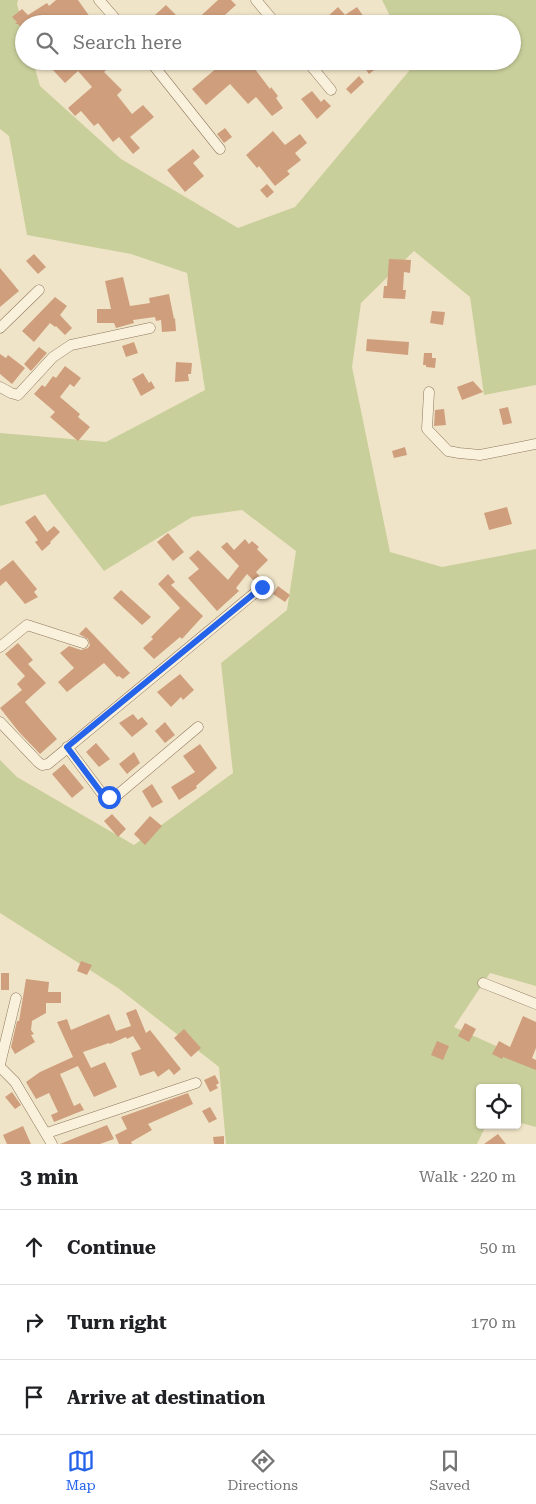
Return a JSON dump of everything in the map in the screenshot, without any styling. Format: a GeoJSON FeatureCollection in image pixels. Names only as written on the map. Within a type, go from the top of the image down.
{"type":"FeatureCollection","features":[{"type":"Feature","properties":{"kind":"street"},"geometry":{"type":"LineString","coordinates":[[99,0],[112,15]]}},
{"type":"Feature","properties":{"kind":"street"},"geometry":{"type":"LineString","coordinates":[[256,0],[268,15]]}},
{"type":"Feature","properties":{"kind":"street"},"geometry":{"type":"LineString","coordinates":[[157,70],[220,149]]}},
{"type":"Feature","properties":{"kind":"street"},"geometry":{"type":"LineString","coordinates":[[315,70],[331,90]]}},
{"type":"Feature","properties":{"kind":"street"},"geometry":{"type":"LineString","coordinates":[[0,328],[39,290]]}},
{"type":"Feature","properties":{"kind":"street"},"geometry":{"type":"LineString","coordinates":[[0,387],[11,394],[18,395],[53,357],[71,345],[150,328]]}},
{"type":"Feature","properties":{"kind":"street"},"geometry":{"type":"LineString","coordinates":[[429,392],[427,429],[448,451],[480,455],[536,444]]}},
{"type":"Feature","properties":{"kind":"street"},"geometry":{"type":"LineString","coordinates":[[0,722],[42,764],[48,764],[262,587]]}},
{"type":"Feature","properties":{"kind":"street"},"geometry":{"type":"LineString","coordinates":[[0,647],[27,625],[83,643]]}},
{"type":"Feature","properties":{"kind":"street"},"geometry":{"type":"LineString","coordinates":[[67,747],[103,795],[115,797],[198,727]]}},
{"type":"Feature","properties":{"kind":"street"},"geometry":{"type":"LineString","coordinates":[[483,983],[536,1004]]}},
{"type":"Feature","properties":{"kind":"street"},"geometry":{"type":"LineString","coordinates":[[16,998],[0,1066],[15,1082],[52,1144]]}},
{"type":"Feature","properties":{"kind":"street"},"geometry":{"type":"LineString","coordinates":[[47,1133],[196,1083]]}},
{"type":"Feature","properties":{"kind":"green space"},"geometry":{"type":"Polygon","coordinates":[[[0,0],[18,0],[17,4],[20,15],[15,15],[15,70],[36,70],[40,86],[121,159],[238,228],[295,207],[410,70],[521,70],[521,15],[390,15],[382,0],[536,0],[536,385],[484,395],[470,297],[414,251],[361,303],[352,367],[390,552],[442,567],[536,549],[536,986],[490,973],[454,1027],[536,1064],[536,1127],[521,1123],[521,1084],[476,1084],[476,1129],[484,1129],[477,1144],[226,1144],[219,1067],[118,988],[0,913],[0,760],[17,777],[134,845],[233,773],[221,663],[287,610],[296,551],[242,510],[192,517],[104,571],[45,494],[0,506],[0,433],[106,442],[205,390],[187,273],[131,254],[27,235],[9,136],[0,129],[0,0]]]}},
{"type":"Feature","properties":{"kind":"building"},"geometry":{"type":"Polygon","coordinates":[[[56,0],[78,0],[89,15],[28,15],[47,3],[49,6],[56,0]]]}},
{"type":"Feature","properties":{"kind":"building"},"geometry":{"type":"Polygon","coordinates":[[[218,0],[231,0],[236,5],[225,15],[202,15],[218,0]]]}},
{"type":"Feature","properties":{"kind":"building"},"geometry":{"type":"Polygon","coordinates":[[[166,5],[176,15],[155,15],[166,5]]]}},
{"type":"Feature","properties":{"kind":"building"},"geometry":{"type":"Polygon","coordinates":[[[338,7],[345,15],[329,15],[338,7]]]}},
{"type":"Feature","properties":{"kind":"building"},"geometry":{"type":"Polygon","coordinates":[[[357,7],[363,15],[345,15],[357,7]]]}},
{"type":"Feature","properties":{"kind":"building"},"geometry":{"type":"Polygon","coordinates":[[[22,9],[28,15],[15,15],[15,20],[12,17],[22,9]]]}},
{"type":"Feature","properties":{"kind":"building"},"geometry":{"type":"Polygon","coordinates":[[[53,70],[106,70],[104,72],[122,90],[117,95],[132,114],[143,105],[154,117],[130,137],[140,148],[133,154],[119,137],[113,142],[98,123],[94,126],[81,111],[75,116],[68,108],[92,87],[78,71],[65,83],[53,70]]]}},
{"type":"Feature","properties":{"kind":"building"},"geometry":{"type":"Polygon","coordinates":[[[214,70],[256,70],[270,89],[271,87],[278,96],[276,98],[283,108],[272,116],[256,97],[248,104],[230,84],[206,105],[192,89],[214,70]]]}},
{"type":"Feature","properties":{"kind":"building"},"geometry":{"type":"Polygon","coordinates":[[[366,70],[374,70],[369,74],[366,70]]]}},
{"type":"Feature","properties":{"kind":"building"},"geometry":{"type":"Polygon","coordinates":[[[359,76],[364,82],[351,94],[346,89],[359,76]]]}},
{"type":"Feature","properties":{"kind":"building"},"geometry":{"type":"Polygon","coordinates":[[[312,91],[321,102],[324,99],[331,106],[317,119],[301,99],[312,91]]]}},
{"type":"Feature","properties":{"kind":"building"},"geometry":{"type":"Polygon","coordinates":[[[225,128],[232,137],[224,143],[217,134],[225,128]]]}},
{"type":"Feature","properties":{"kind":"building"},"geometry":{"type":"Polygon","coordinates":[[[273,131],[285,145],[300,134],[307,143],[295,153],[301,160],[287,171],[290,174],[275,186],[259,166],[257,168],[246,155],[273,131]]]}},
{"type":"Feature","properties":{"kind":"building"},"geometry":{"type":"Polygon","coordinates":[[[193,149],[200,157],[193,163],[204,176],[185,192],[167,170],[193,149]]]}},
{"type":"Feature","properties":{"kind":"building"},"geometry":{"type":"Polygon","coordinates":[[[267,184],[274,192],[267,198],[260,190],[267,184]]]}},
{"type":"Feature","properties":{"kind":"building"},"geometry":{"type":"Polygon","coordinates":[[[34,254],[46,267],[38,274],[26,261],[34,254]]]}},
{"type":"Feature","properties":{"kind":"building"},"geometry":{"type":"Polygon","coordinates":[[[389,259],[411,260],[410,273],[404,272],[403,290],[406,290],[405,299],[383,298],[384,286],[387,286],[389,259]]]}},
{"type":"Feature","properties":{"kind":"building"},"geometry":{"type":"Polygon","coordinates":[[[0,268],[19,291],[0,307],[0,268]]]}},
{"type":"Feature","properties":{"kind":"building"},"geometry":{"type":"Polygon","coordinates":[[[123,277],[130,306],[150,303],[149,298],[169,294],[176,331],[162,332],[161,320],[156,321],[155,317],[133,320],[134,323],[116,328],[114,323],[97,323],[97,309],[111,309],[105,281],[123,277]]]}},
{"type":"Feature","properties":{"kind":"building"},"geometry":{"type":"Polygon","coordinates":[[[55,297],[67,306],[60,315],[72,328],[65,335],[50,323],[34,342],[22,331],[55,297]]]}},
{"type":"Feature","properties":{"kind":"building"},"geometry":{"type":"Polygon","coordinates":[[[432,311],[445,312],[443,325],[430,323],[432,311]]]}},
{"type":"Feature","properties":{"kind":"building"},"geometry":{"type":"Polygon","coordinates":[[[367,339],[409,342],[408,355],[366,351],[367,339]]]}},
{"type":"Feature","properties":{"kind":"building"},"geometry":{"type":"Polygon","coordinates":[[[134,342],[138,353],[126,357],[122,346],[134,342]]]}},
{"type":"Feature","properties":{"kind":"building"},"geometry":{"type":"Polygon","coordinates":[[[39,347],[47,353],[31,371],[24,364],[39,347]]]}},
{"type":"Feature","properties":{"kind":"building"},"geometry":{"type":"Polygon","coordinates":[[[424,353],[432,353],[432,358],[436,358],[435,368],[423,365],[424,353]]]}},
{"type":"Feature","properties":{"kind":"building"},"geometry":{"type":"Polygon","coordinates":[[[0,354],[6,358],[8,355],[25,368],[12,384],[0,374],[0,354]]]}},
{"type":"Feature","properties":{"kind":"building"},"geometry":{"type":"Polygon","coordinates":[[[176,362],[192,363],[191,374],[188,374],[189,381],[175,382],[176,362]]]}},
{"type":"Feature","properties":{"kind":"building"},"geometry":{"type":"Polygon","coordinates":[[[65,366],[81,378],[74,387],[70,384],[60,397],[80,414],[78,417],[90,427],[78,441],[50,417],[55,412],[34,394],[42,385],[45,387],[53,376],[56,378],[65,366]]]}},
{"type":"Feature","properties":{"kind":"building"},"geometry":{"type":"Polygon","coordinates":[[[143,373],[149,383],[151,381],[155,388],[141,396],[132,379],[143,373]]]}},
{"type":"Feature","properties":{"kind":"building"},"geometry":{"type":"Polygon","coordinates":[[[473,381],[483,392],[462,400],[457,387],[473,381]]]}},
{"type":"Feature","properties":{"kind":"building"},"geometry":{"type":"Polygon","coordinates":[[[508,407],[512,423],[503,425],[499,409],[508,407]]]}},
{"type":"Feature","properties":{"kind":"building"},"geometry":{"type":"Polygon","coordinates":[[[444,409],[446,425],[434,426],[435,410],[444,409]]]}},
{"type":"Feature","properties":{"kind":"building"},"geometry":{"type":"Polygon","coordinates":[[[405,447],[407,455],[394,458],[392,451],[405,447]]]}},
{"type":"Feature","properties":{"kind":"building"},"geometry":{"type":"Polygon","coordinates":[[[507,507],[512,524],[489,530],[484,513],[507,507]]]}},
{"type":"Feature","properties":{"kind":"building"},"geometry":{"type":"Polygon","coordinates":[[[35,515],[47,532],[54,526],[60,532],[42,551],[35,542],[38,540],[25,522],[35,515]]]}},
{"type":"Feature","properties":{"kind":"building"},"geometry":{"type":"Polygon","coordinates":[[[168,533],[184,552],[173,561],[157,542],[168,533]]]}},
{"type":"Feature","properties":{"kind":"building"},"geometry":{"type":"Polygon","coordinates":[[[245,539],[249,544],[252,541],[259,547],[257,549],[268,560],[256,572],[262,579],[256,583],[247,574],[236,588],[239,591],[217,611],[188,578],[199,569],[189,558],[198,550],[228,580],[239,566],[221,547],[227,542],[234,550],[245,539]]]}},
{"type":"Feature","properties":{"kind":"building"},"geometry":{"type":"Polygon","coordinates":[[[13,560],[37,589],[34,592],[38,597],[25,604],[6,581],[0,586],[0,570],[13,560]]]}},
{"type":"Feature","properties":{"kind":"building"},"geometry":{"type":"Polygon","coordinates":[[[168,574],[175,582],[171,585],[203,616],[182,639],[180,637],[154,659],[143,648],[153,639],[151,637],[180,608],[158,584],[168,574]]]}},
{"type":"Feature","properties":{"kind":"building"},"geometry":{"type":"Polygon","coordinates":[[[278,586],[290,595],[285,602],[273,594],[278,586]]]}},
{"type":"Feature","properties":{"kind":"building"},"geometry":{"type":"Polygon","coordinates":[[[121,590],[151,617],[142,625],[113,598],[121,590]]]}},
{"type":"Feature","properties":{"kind":"building"},"geometry":{"type":"Polygon","coordinates":[[[86,627],[130,673],[123,679],[119,676],[117,677],[104,663],[67,692],[58,682],[74,668],[60,653],[69,646],[81,650],[88,648],[90,645],[88,639],[79,634],[86,627]]]}},
{"type":"Feature","properties":{"kind":"building"},"geometry":{"type":"Polygon","coordinates":[[[18,643],[33,660],[28,664],[46,683],[25,702],[57,739],[40,754],[0,708],[22,690],[17,684],[25,676],[5,654],[18,643]]]}},
{"type":"Feature","properties":{"kind":"building"},"geometry":{"type":"Polygon","coordinates":[[[180,674],[194,690],[183,700],[181,697],[171,707],[157,692],[180,674]]]}},
{"type":"Feature","properties":{"kind":"building"},"geometry":{"type":"Polygon","coordinates":[[[133,714],[138,720],[142,717],[148,724],[132,737],[119,723],[133,714]]]}},
{"type":"Feature","properties":{"kind":"building"},"geometry":{"type":"Polygon","coordinates":[[[165,722],[175,735],[165,743],[155,731],[165,722]]]}},
{"type":"Feature","properties":{"kind":"building"},"geometry":{"type":"Polygon","coordinates":[[[96,743],[110,759],[99,767],[86,752],[96,743]]]}},
{"type":"Feature","properties":{"kind":"building"},"geometry":{"type":"Polygon","coordinates":[[[200,744],[217,768],[196,786],[197,788],[179,800],[171,787],[195,772],[183,756],[200,744]]]}},
{"type":"Feature","properties":{"kind":"building"},"geometry":{"type":"Polygon","coordinates":[[[134,752],[140,763],[127,774],[119,764],[134,752]]]}},
{"type":"Feature","properties":{"kind":"building"},"geometry":{"type":"Polygon","coordinates":[[[64,764],[84,788],[72,798],[52,774],[64,764]]]}},
{"type":"Feature","properties":{"kind":"building"},"geometry":{"type":"Polygon","coordinates":[[[152,784],[163,802],[152,808],[142,791],[152,784]]]}},
{"type":"Feature","properties":{"kind":"building"},"geometry":{"type":"Polygon","coordinates":[[[112,814],[126,829],[118,837],[104,821],[112,814]]]}},
{"type":"Feature","properties":{"kind":"building"},"geometry":{"type":"Polygon","coordinates":[[[150,816],[162,826],[145,845],[134,834],[150,816]]]}},
{"type":"Feature","properties":{"kind":"building"},"geometry":{"type":"Polygon","coordinates":[[[81,961],[92,965],[87,975],[77,971],[81,961]]]}},
{"type":"Feature","properties":{"kind":"building"},"geometry":{"type":"Polygon","coordinates":[[[1,973],[9,973],[9,990],[1,990],[1,973]]]}},
{"type":"Feature","properties":{"kind":"building"},"geometry":{"type":"Polygon","coordinates":[[[26,979],[49,982],[48,992],[61,992],[61,1003],[46,1003],[46,1013],[32,1021],[31,1030],[34,1034],[31,1035],[35,1042],[15,1054],[11,1047],[17,1021],[19,1021],[26,979]]]}},
{"type":"Feature","properties":{"kind":"building"},"geometry":{"type":"Polygon","coordinates":[[[136,1009],[146,1033],[150,1030],[181,1069],[174,1075],[169,1069],[158,1077],[154,1071],[140,1076],[131,1053],[141,1049],[133,1036],[83,1052],[91,1068],[105,1062],[117,1087],[94,1097],[78,1066],[60,1074],[74,1106],[80,1103],[84,1110],[54,1122],[51,1115],[58,1112],[49,1093],[36,1099],[26,1082],[40,1072],[73,1057],[57,1022],[67,1019],[71,1030],[109,1014],[116,1031],[131,1026],[126,1013],[136,1009]]]}},
{"type":"Feature","properties":{"kind":"building"},"geometry":{"type":"Polygon","coordinates":[[[523,1016],[536,1022],[536,1048],[532,1058],[536,1060],[536,1070],[492,1054],[499,1041],[510,1047],[523,1016]]]}},
{"type":"Feature","properties":{"kind":"building"},"geometry":{"type":"Polygon","coordinates":[[[465,1023],[476,1029],[469,1042],[458,1036],[465,1023]]]}},
{"type":"Feature","properties":{"kind":"building"},"geometry":{"type":"Polygon","coordinates":[[[184,1029],[201,1048],[191,1057],[174,1038],[184,1029]]]}},
{"type":"Feature","properties":{"kind":"building"},"geometry":{"type":"Polygon","coordinates":[[[437,1041],[449,1046],[443,1060],[431,1055],[437,1041]]]}},
{"type":"Feature","properties":{"kind":"building"},"geometry":{"type":"Polygon","coordinates":[[[215,1075],[219,1083],[216,1085],[218,1088],[210,1092],[204,1080],[215,1075]]]}},
{"type":"Feature","properties":{"kind":"building"},"geometry":{"type":"Polygon","coordinates":[[[12,1092],[21,1105],[15,1109],[5,1097],[12,1092]]]}},
{"type":"Feature","properties":{"kind":"building"},"geometry":{"type":"Polygon","coordinates":[[[188,1093],[193,1104],[148,1124],[152,1130],[131,1142],[132,1144],[119,1144],[115,1135],[127,1129],[121,1117],[188,1093]]]}},
{"type":"Feature","properties":{"kind":"building"},"geometry":{"type":"Polygon","coordinates":[[[210,1107],[217,1119],[209,1123],[202,1111],[210,1107]]]}},
{"type":"Feature","properties":{"kind":"building"},"geometry":{"type":"Polygon","coordinates":[[[107,1125],[114,1139],[100,1144],[60,1144],[107,1125]]]}},
{"type":"Feature","properties":{"kind":"building"},"geometry":{"type":"Polygon","coordinates":[[[23,1126],[31,1144],[7,1144],[3,1135],[23,1126]]]}},
{"type":"Feature","properties":{"kind":"building"},"geometry":{"type":"Polygon","coordinates":[[[498,1134],[506,1144],[484,1144],[498,1134]]]}},
{"type":"Feature","properties":{"kind":"building"},"geometry":{"type":"Polygon","coordinates":[[[224,1136],[224,1144],[214,1144],[213,1137],[224,1136]]]}},
{"type":"Feature","properties":{"kind":"route"},"geometry":{"type":"LineString","coordinates":[[109,797],[103,795],[67,747],[262,587]]}}]}
